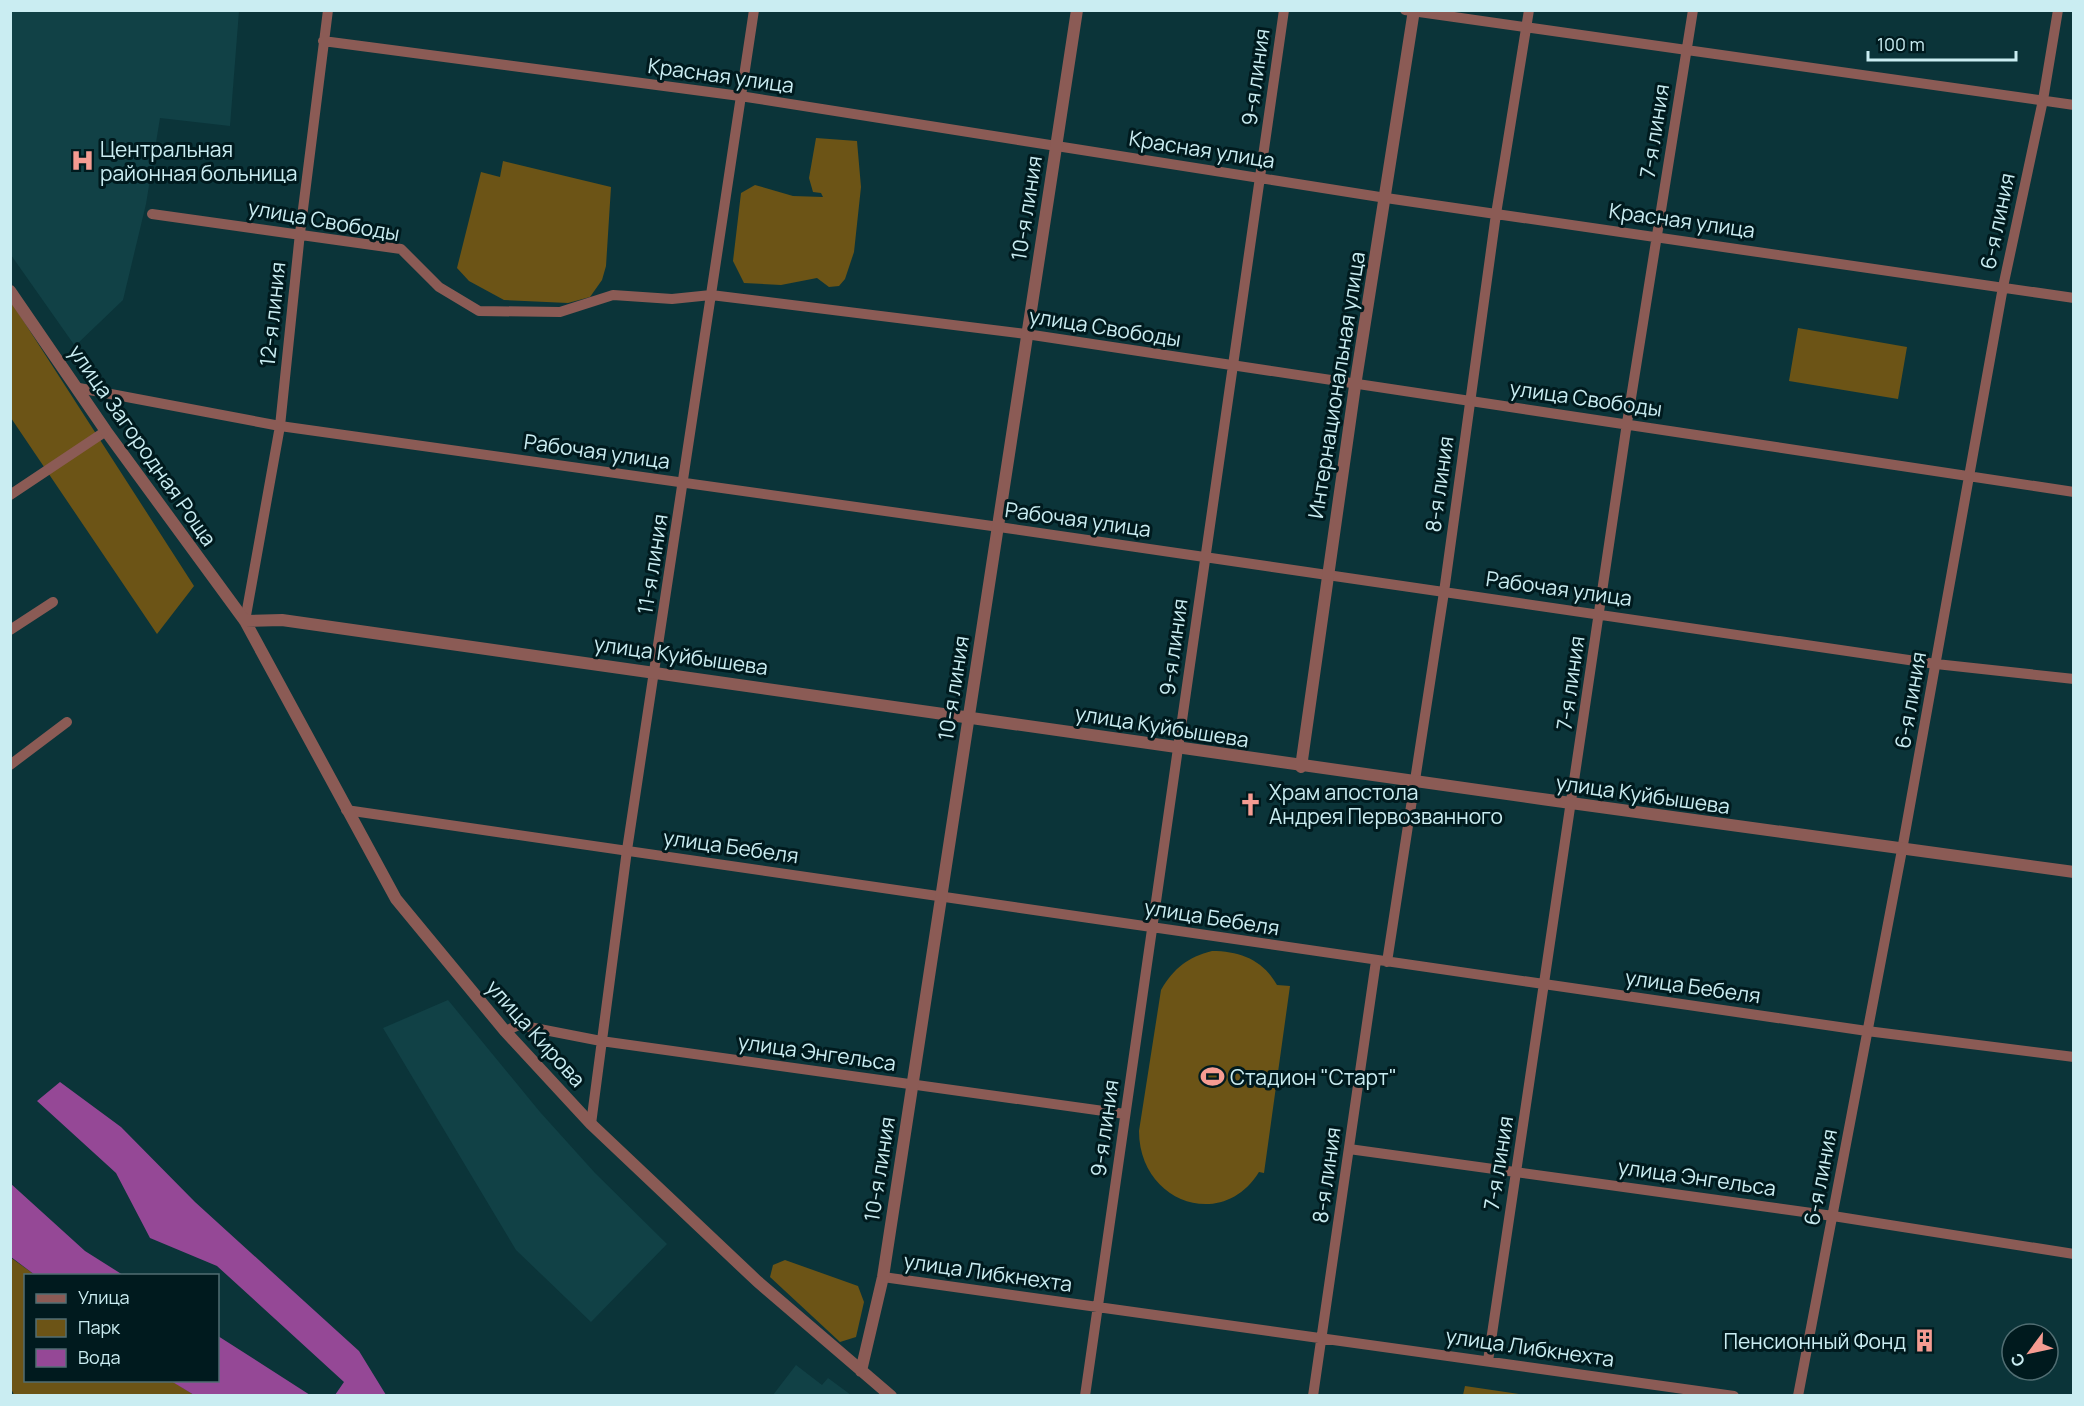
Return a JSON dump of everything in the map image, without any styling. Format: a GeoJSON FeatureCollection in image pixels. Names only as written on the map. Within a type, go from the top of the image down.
{"type":"FeatureCollection","features":[{"type":"Feature","properties":{"kind":"street","name":"12-я линия"},"geometry":{"type":"LineString","coordinates":[[244,621],[280,426],[300,233],[328,10]]}},
{"type":"Feature","properties":{"kind":"street","name":"11-я линия"},"geometry":{"type":"LineString","coordinates":[[591,1124],[627,850],[656,671],[754,10]]}},
{"type":"Feature","properties":{"kind":"street","name":"10-я линия"},"geometry":{"type":"LineString","coordinates":[[861,1371],[883,1277],[939,896],[999,527],[1026,334],[1077,10]]}},
{"type":"Feature","properties":{"kind":"street","name":"9-я линия"},"geometry":{"type":"LineString","coordinates":[[1085,1395],[1093,1306],[1125,1114],[1284,10]]}},
{"type":"Feature","properties":{"kind":"street","name":"8-я линия"},"geometry":{"type":"LineString","coordinates":[[1312,1395],[1349,1149],[1414,783],[1444,592],[1496,214],[1529,10]]}},
{"type":"Feature","properties":{"kind":"street","name":"7-я линия"},"geometry":{"type":"LineString","coordinates":[[1488,1361],[1656,236],[1693,10]]}},
{"type":"Feature","properties":{"kind":"street","name":"6-я линия"},"geometry":{"type":"LineString","coordinates":[[1798,1395],[1902,850],[1971,476],[2003,287],[2043,100],[2058,10]]}},
{"type":"Feature","properties":{"kind":"street"},"geometry":{"type":"LineString","coordinates":[[1411,11],[2073,105]]}},
{"type":"Feature","properties":{"kind":"street","name":"Интернациональная улица"},"geometry":{"type":"LineString","coordinates":[[1300,767],[1355,386],[1386,198],[1411,11]]}},
{"type":"Feature","properties":{"kind":"street","name":"Красная улица"},"geometry":{"type":"LineString","coordinates":[[323,41],[740,96],[1386,198],[2073,298]]}},
{"type":"Feature","properties":{"kind":"street","name":"улица Свободы"},"geometry":{"type":"LineString","coordinates":[[152,214],[401,249],[439,287],[479,311],[560,312],[613,295],[672,299],[711,295],[1026,334],[1355,386],[1628,423],[2073,492]]}},
{"type":"Feature","properties":{"kind":"street","name":"улица Загородная Роща"},"geometry":{"type":"LineString","coordinates":[[10,291],[79,388],[106,431],[244,621]]}},
{"type":"Feature","properties":{"kind":"street","name":"Рабочая улица"},"geometry":{"type":"LineString","coordinates":[[79,388],[280,426],[999,527],[1936,664],[2073,680]]}},
{"type":"Feature","properties":{"kind":"street"},"geometry":{"type":"LineString","coordinates":[[10,495],[106,431]]}},
{"type":"Feature","properties":{"kind":"street"},"geometry":{"type":"LineString","coordinates":[[10,630],[53,602]]}},
{"type":"Feature","properties":{"kind":"street","name":"улица Куйбышева"},"geometry":{"type":"LineString","coordinates":[[244,621],[282,620],[656,671],[1300,767],[2073,872]]}},
{"type":"Feature","properties":{"kind":"street","name":"улица Кирова"},"geometry":{"type":"LineString","coordinates":[[244,621],[396,899],[505,1031],[591,1124],[757,1281],[891,1395]]}},
{"type":"Feature","properties":{"kind":"street"},"geometry":{"type":"LineString","coordinates":[[10,765],[67,722]]}},
{"type":"Feature","properties":{"kind":"street","name":"улица Бебеля"},"geometry":{"type":"LineString","coordinates":[[346,810],[1867,1031],[2073,1056]]}},
{"type":"Feature","properties":{"kind":"street","name":"улица Энгельса"},"geometry":{"type":"LineString","coordinates":[[505,1031],[519,1024],[601,1041],[1125,1114]]}},
{"type":"Feature","properties":{"kind":"street","name":"улица Энгельса"},"geometry":{"type":"LineString","coordinates":[[1349,1149],[1833,1216],[2073,1254]]}},
{"type":"Feature","properties":{"kind":"street","name":"улица Либкнехта"},"geometry":{"type":"LineString","coordinates":[[883,1277],[1734,1395]]}},
{"type":"Feature","properties":{"kind":"shaded area","name":"Центральная районная больница"},"geometry":{"type":"Polygon","coordinates":[[[10,11],[239,11],[230,126],[160,118],[146,204],[123,300],[75,346],[11,255],[10,11]]]}},
{"type":"Feature","properties":{"kind":"shaded area"},"geometry":{"type":"Polygon","coordinates":[[[448,1000],[540,1112],[595,1173],[667,1244],[591,1322],[516,1250],[383,1028],[448,1000]]]}},
{"type":"Feature","properties":{"kind":"shaded area"},"geometry":{"type":"Polygon","coordinates":[[[796,1365],[822,1385],[828,1378],[851,1395],[773,1395],[796,1365]]]}},
{"type":"Feature","properties":{"kind":"green space"},"geometry":{"type":"Polygon","coordinates":[[[816,138],[857,141],[861,187],[854,252],[845,279],[839,286],[829,287],[817,278],[781,285],[744,283],[733,261],[741,193],[755,185],[793,196],[823,197],[821,193],[813,192],[809,178],[816,138]]]}},
{"type":"Feature","properties":{"kind":"green space"},"geometry":{"type":"Polygon","coordinates":[[[503,161],[611,187],[606,266],[602,280],[590,297],[568,303],[504,300],[469,281],[457,268],[481,172],[500,177],[503,161]]]}},
{"type":"Feature","properties":{"kind":"green space"},"geometry":{"type":"Polygon","coordinates":[[[10,300],[194,586],[157,634],[11,418],[10,300]]]}},
{"type":"Feature","properties":{"kind":"green space"},"geometry":{"type":"Polygon","coordinates":[[[1798,328],[1907,347],[1898,399],[1789,381],[1798,328]]]}},
{"type":"Feature","properties":{"kind":"green space","name":"Стадион \"Старт\""},"geometry":{"type":"Polygon","coordinates":[[[1212,951],[1232,953],[1250,959],[1265,969],[1277,985],[1290,986],[1264,1173],[1259,1172],[1243,1190],[1225,1201],[1205,1204],[1185,1201],[1167,1191],[1153,1176],[1143,1156],[1139,1131],[1161,990],[1182,964],[1212,951]]]}},
{"type":"Feature","properties":{"kind":"green space"},"geometry":{"type":"Polygon","coordinates":[[[10,1257],[34,1274],[24,1274],[24,1382],[174,1382],[194,1395],[14,1395],[10,1386],[10,1257]]]}},
{"type":"Feature","properties":{"kind":"green space"},"geometry":{"type":"Polygon","coordinates":[[[785,1260],[858,1286],[864,1302],[856,1337],[840,1342],[770,1277],[773,1265],[785,1260]]]}},
{"type":"Feature","properties":{"kind":"green space"},"geometry":{"type":"Polygon","coordinates":[[[1465,1386],[1519,1394],[1519,1395],[1463,1395],[1465,1386]]]}},
{"type":"Feature","properties":{"kind":"water"},"geometry":{"type":"Polygon","coordinates":[[[60,1082],[121,1127],[195,1202],[359,1351],[386,1395],[335,1395],[344,1382],[217,1266],[150,1238],[116,1173],[37,1101],[60,1082]]]}},
{"type":"Feature","properties":{"kind":"water"},"geometry":{"type":"Polygon","coordinates":[[[10,1183],[85,1251],[121,1274],[34,1274],[11,1257],[10,1183]]]}},
{"type":"Feature","properties":{"kind":"water"},"geometry":{"type":"Polygon","coordinates":[[[219,1337],[310,1395],[194,1395],[173,1382],[219,1382],[219,1337]]]}},
{"type":"Feature","properties":{"kind":"place","name":"Центральная районная больница"},"geometry":{"type":"Point","coordinates":[82,161]}},
{"type":"Feature","properties":{"kind":"place","name":"Храм апостола Андрея Первозванного"},"geometry":{"type":"Point","coordinates":[1251,804]}},
{"type":"Feature","properties":{"kind":"place","name":"Стадион \"Старт\""},"geometry":{"type":"Point","coordinates":[1212,1077]}},
{"type":"Feature","properties":{"kind":"place","name":"Пенсионный Фонд"},"geometry":{"type":"Point","coordinates":[1924,1341]}}]}
